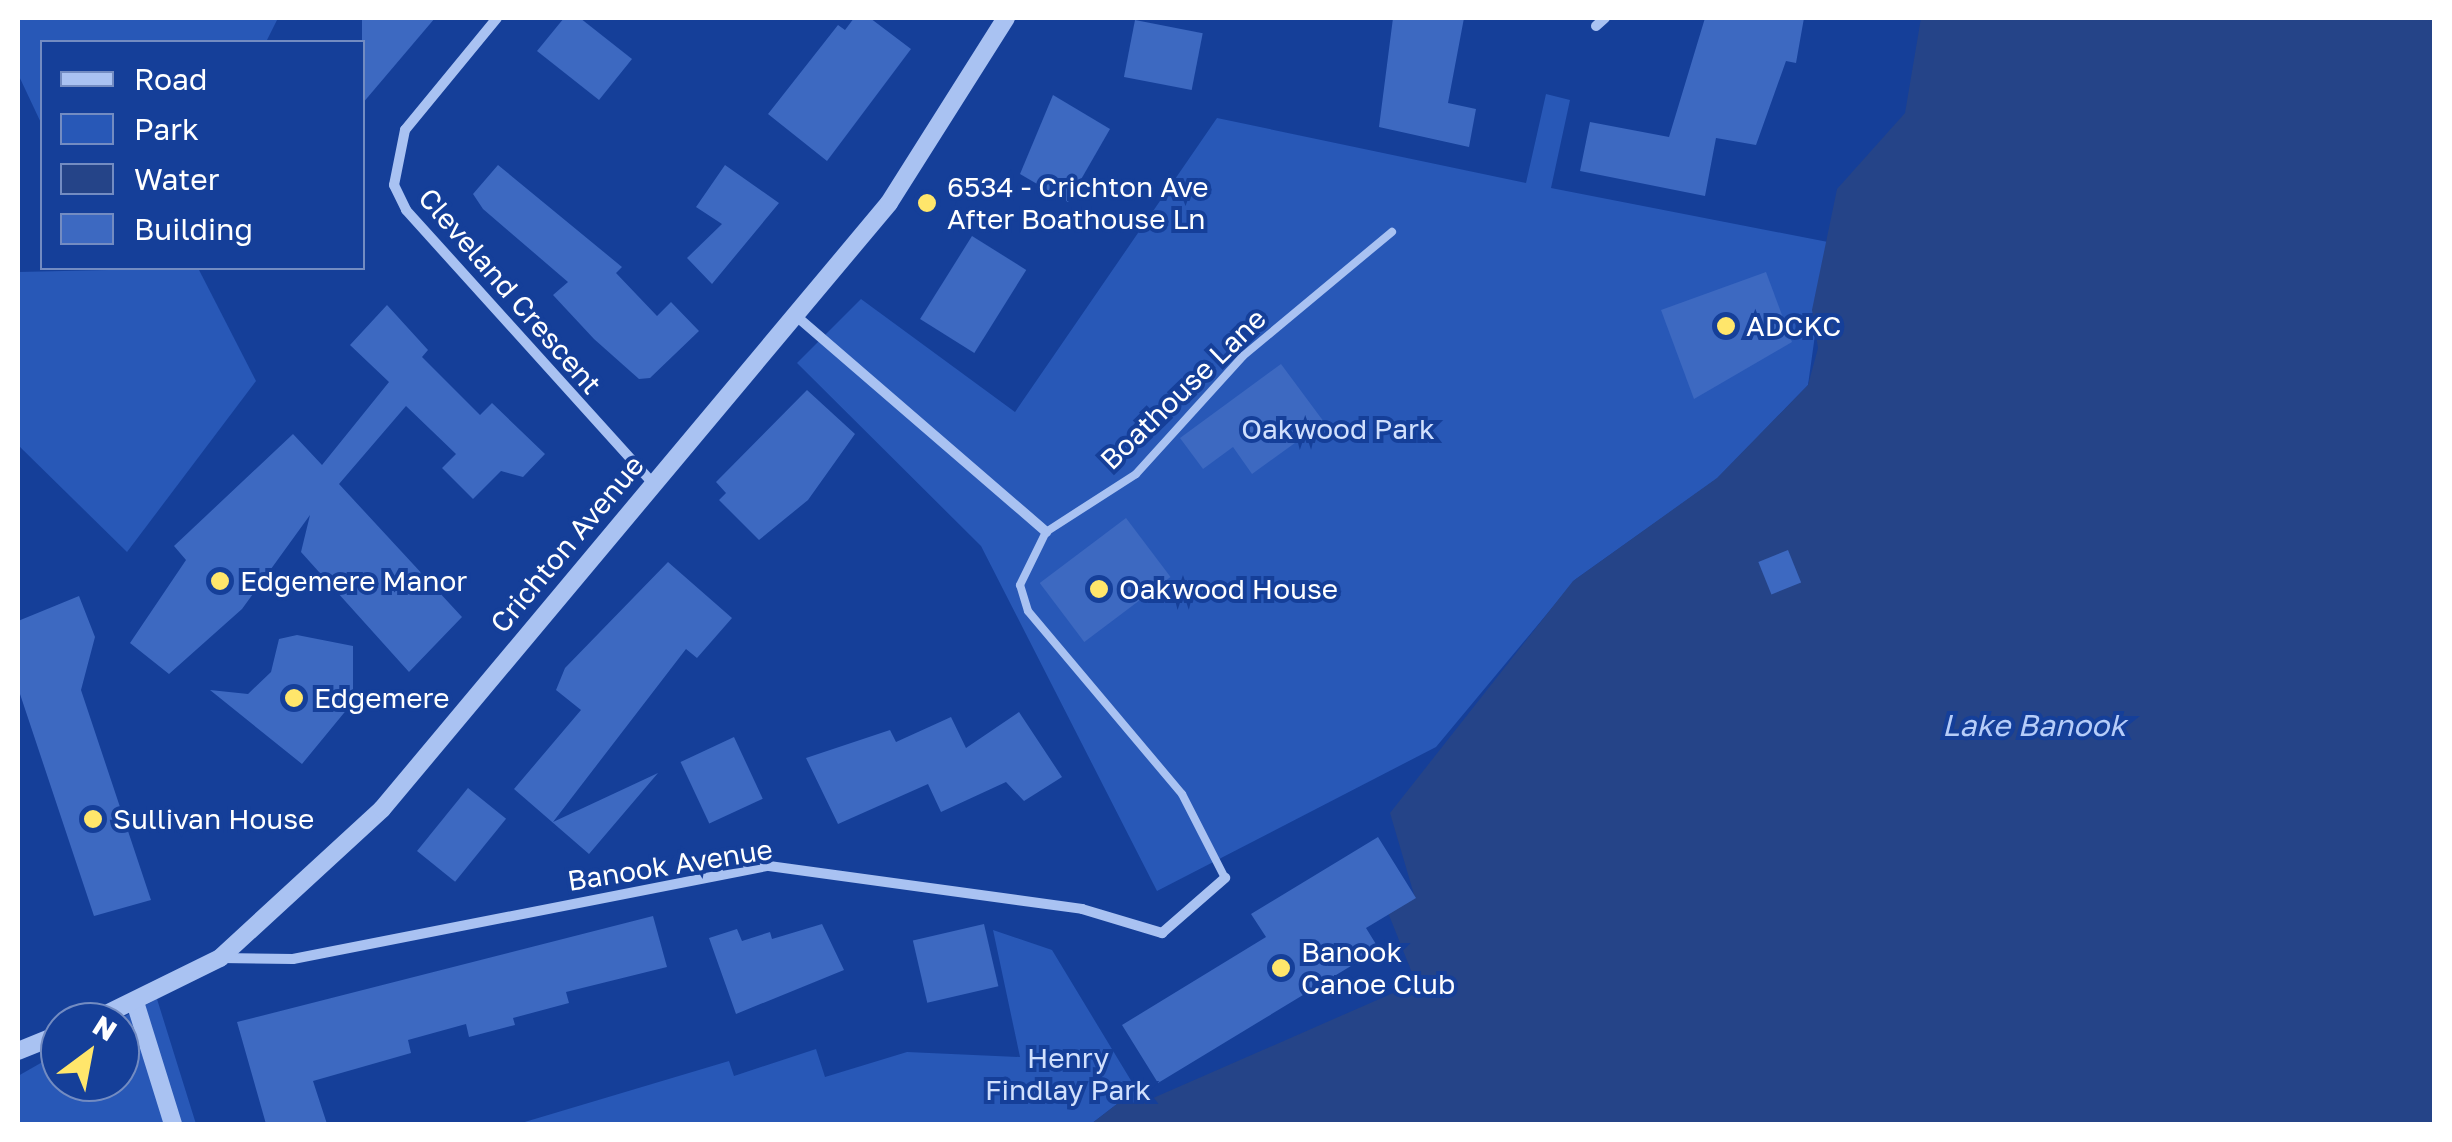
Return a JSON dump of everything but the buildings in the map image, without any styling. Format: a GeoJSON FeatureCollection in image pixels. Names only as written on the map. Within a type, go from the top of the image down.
{"type":"FeatureCollection","features":[{"type":"Feature","properties":{"kind":"street","name":"Cleveland Crescent"},"geometry":{"type":"LineString","coordinates":[[497,18],[406,130],[394,186],[406,210],[653,483]]}},
{"type":"Feature","properties":{"kind":"street","name":"Crichton Avenue"},"geometry":{"type":"LineString","coordinates":[[136,1002],[220,958],[382,809],[889,202],[1006,18]]}},
{"type":"Feature","properties":{"kind":"street"},"geometry":{"type":"LineString","coordinates":[[795,315],[1046,532]]}},
{"type":"Feature","properties":{"kind":"street","name":"Banook Avenue"},"geometry":{"type":"LineString","coordinates":[[220,958],[293,960],[770,866],[1082,909],[1162,933],[1225,878]]}},
{"type":"Feature","properties":{"kind":"street"},"geometry":{"type":"LineString","coordinates":[[140,1015],[174,1124]]}},
{"type":"Feature","properties":{"kind":"lane","name":"Boathouse Lane"},"geometry":{"type":"LineString","coordinates":[[1046,532],[1136,474],[1243,356],[1392,232]]}},
{"type":"Feature","properties":{"kind":"lane"},"geometry":{"type":"LineString","coordinates":[[1046,532],[1020,585],[1028,610],[1182,794],[1225,878]]}},
{"type":"Feature","properties":{"kind":"green space"},"geometry":{"type":"Polygon","coordinates":[[[18,18],[278,18],[267,40],[40,40],[40,121],[18,74],[18,18]]]}},
{"type":"Feature","properties":{"kind":"green space","name":"Oakwood Park"},"geometry":{"type":"Polygon","coordinates":[[[1546,94],[1570,100],[1551,188],[1828,242],[1808,385],[1718,478],[1576,579],[1436,747],[1157,891],[981,546],[797,363],[861,299],[1015,412],[1217,118],[1526,183],[1546,94]]]}},
{"type":"Feature","properties":{"kind":"green space"},"geometry":{"type":"Polygon","coordinates":[[[199,270],[256,381],[127,552],[18,445],[18,272],[199,270]]]}},
{"type":"Feature","properties":{"kind":"green space","name":"Henry Findlay Park"},"geometry":{"type":"Polygon","coordinates":[[[993,930],[1052,950],[1144,1102],[1117,1104],[1091,1124],[518,1124],[729,1061],[734,1076],[816,1049],[825,1077],[907,1052],[1020,1057],[993,930]]]}},
{"type":"Feature","properties":{"kind":"green space"},"geometry":{"type":"Polygon","coordinates":[[[157,999],[196,1124],[18,1124],[18,1076],[40,1063],[40,1102],[140,1102],[140,1008],[157,999]]]}},
{"type":"Feature","properties":{"kind":"water","name":"Lake Banook"},"geometry":{"type":"Polygon","coordinates":[[[1921,18],[2434,18],[2434,1124],[1091,1124],[1117,1104],[1144,1102],[1416,983],[1385,905],[1415,898],[1390,813],[1573,581],[1717,478],[1808,385],[1818,348],[1812,310],[1837,189],[1905,113],[1921,18]]]}},
{"type":"Feature","properties":{"kind":"place","name":"6534 - Crichton Ave After Boathouse Ln"},"geometry":{"type":"Point","coordinates":[927,203]}},
{"type":"Feature","properties":{"kind":"place","name":"ADCKC"},"geometry":{"type":"Point","coordinates":[1726,326]}},
{"type":"Feature","properties":{"kind":"place","name":"Edgemere Manor"},"geometry":{"type":"Point","coordinates":[220,581]}},
{"type":"Feature","properties":{"kind":"place","name":"Oakwood House"},"geometry":{"type":"Point","coordinates":[1099,589]}},
{"type":"Feature","properties":{"kind":"place","name":"Edgemere"},"geometry":{"type":"Point","coordinates":[294,698]}},
{"type":"Feature","properties":{"kind":"place","name":"Sullivan House"},"geometry":{"type":"Point","coordinates":[93,819]}},
{"type":"Feature","properties":{"kind":"place","name":"Banook Canoe Club"},"geometry":{"type":"Point","coordinates":[1281,968]}}]}
